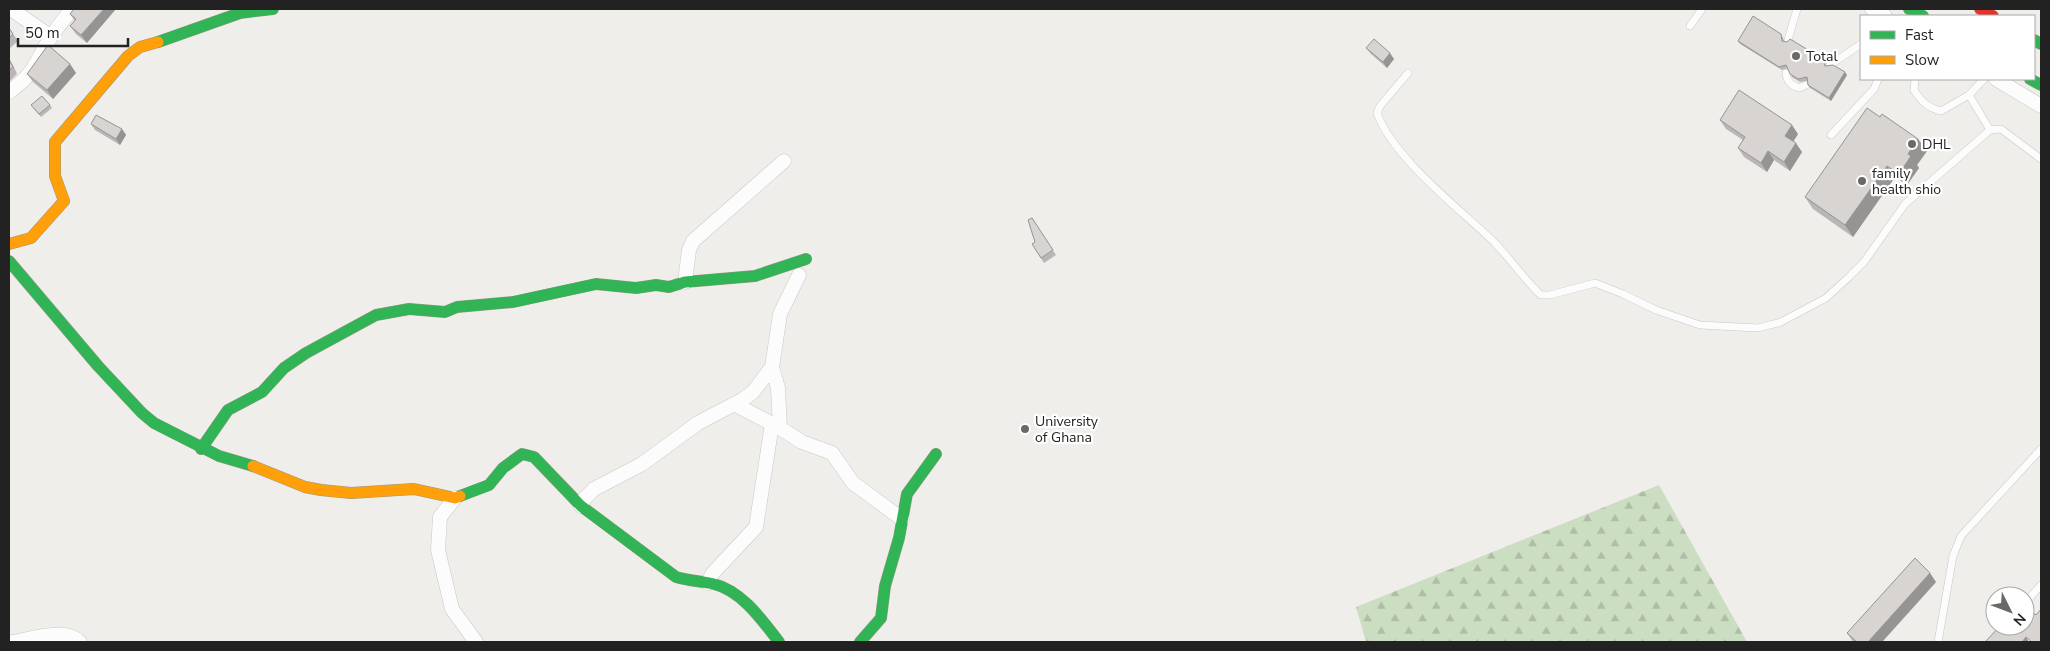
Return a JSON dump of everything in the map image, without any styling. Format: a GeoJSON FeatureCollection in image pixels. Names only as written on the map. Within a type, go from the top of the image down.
{"type":"FeatureCollection","features":[{"type":"Feature","properties":{"kind":"main road"},"geometry":{"type":"LineString","coordinates":[[9,244],[31,238],[64,201],[64,196],[55,176],[55,142],[128,56],[140,47],[215,21],[240,13],[273,9]]}},
{"type":"Feature","properties":{"kind":"main road"},"geometry":{"type":"LineString","coordinates":[[1909,9],[1920,15]]}},
{"type":"Feature","properties":{"kind":"main road"},"geometry":{"type":"LineString","coordinates":[[1980,9],[1991,15]]}},
{"type":"Feature","properties":{"kind":"main road"},"geometry":{"type":"LineString","coordinates":[[202,449],[228,410],[262,392],[284,368],[306,353],[376,316],[409,309],[445,312],[457,307],[513,302],[596,284],[632,288],[656,285],[669,287],[685,282],[755,276],[806,259]]}},
{"type":"Feature","properties":{"kind":"main road"},"geometry":{"type":"LineString","coordinates":[[9,261],[98,366],[142,413],[154,423],[202,449],[267,470],[313,489],[351,493],[414,488],[455,498],[489,485],[503,468],[522,454],[534,456],[581,506],[607,528],[676,577],[690,582],[708,583],[729,590],[760,617],[779,642]]}},
{"type":"Feature","properties":{"kind":"main road"},"geometry":{"type":"LineString","coordinates":[[860,642],[881,618],[885,586],[902,519],[905,499],[910,487],[936,454]]}},
{"type":"Feature","properties":{"kind":"street"},"geometry":{"type":"LineString","coordinates":[[11,9],[51,37]]}},
{"type":"Feature","properties":{"kind":"street"},"geometry":{"type":"LineString","coordinates":[[9,92],[23,81],[36,66],[51,37],[72,9]]}},
{"type":"Feature","properties":{"kind":"street"},"geometry":{"type":"LineString","coordinates":[[1872,9],[1883,15]]}},
{"type":"Feature","properties":{"kind":"street"},"geometry":{"type":"LineString","coordinates":[[1998,80],[2041,106]]}},
{"type":"Feature","properties":{"kind":"street"},"geometry":{"type":"LineString","coordinates":[[685,282],[689,250],[693,241],[784,161]]}},
{"type":"Feature","properties":{"kind":"street"},"geometry":{"type":"LineString","coordinates":[[708,583],[712,574],[756,527],[776,426],[778,388],[772,367],[780,314],[798,275]]}},
{"type":"Feature","properties":{"kind":"street"},"geometry":{"type":"LineString","coordinates":[[581,506],[584,499],[594,490],[642,464],[698,423],[753,392],[772,367]]}},
{"type":"Feature","properties":{"kind":"street"},"geometry":{"type":"LineString","coordinates":[[734,404],[802,442],[832,453],[853,483],[902,519]]}},
{"type":"Feature","properties":{"kind":"street"},"geometry":{"type":"LineString","coordinates":[[455,498],[440,517],[438,550],[452,610],[476,642]]}},
{"type":"Feature","properties":{"kind":"street"},"geometry":{"type":"LineString","coordinates":[[13,642],[59,635],[68,635],[80,642]]}},
{"type":"Feature","properties":{"kind":"lane"},"geometry":{"type":"LineString","coordinates":[[1690,26],[1702,9]]}},
{"type":"Feature","properties":{"kind":"lane"},"geometry":{"type":"LineString","coordinates":[[1788,40],[1797,9]]}},
{"type":"Feature","properties":{"kind":"lane"},"geometry":{"type":"LineString","coordinates":[[1830,65],[1860,45]]}},
{"type":"Feature","properties":{"kind":"lane"},"geometry":{"type":"LineString","coordinates":[[1408,73],[1380,106],[1377,113],[1389,136],[1420,174],[1495,243],[1541,295],[1550,295],[1595,283],[1656,310],[1693,323],[1733,328],[1758,328],[1781,322],[1826,298],[1864,262],[1905,204],[1990,130],[2001,129],[2041,159]]}},
{"type":"Feature","properties":{"kind":"lane"},"geometry":{"type":"LineString","coordinates":[[1786,73],[1787,80],[1792,85],[1799,88],[1806,85]]}},
{"type":"Feature","properties":{"kind":"lane"},"geometry":{"type":"LineString","coordinates":[[1831,135],[1874,89],[1878,80]]}},
{"type":"Feature","properties":{"kind":"lane"},"geometry":{"type":"LineString","coordinates":[[1915,80],[1914,90],[1931,108],[1941,111],[1969,95],[1983,80]]}},
{"type":"Feature","properties":{"kind":"lane"},"geometry":{"type":"LineString","coordinates":[[1969,95],[1990,130]]}},
{"type":"Feature","properties":{"kind":"lane"},"geometry":{"type":"LineString","coordinates":[[1938,642],[1953,556],[1960,536],[2041,449]]}},
{"type":"Feature","properties":{"kind":"green space"},"geometry":{"type":"Polygon","coordinates":[[[1659,485],[1747,642],[1366,642],[1356,607],[1659,485]]]}},
{"type":"Feature","properties":{"kind":"building"},"geometry":{"type":"Polygon","coordinates":[[[74,9],[104,9],[81,35],[70,26],[76,19],[70,14],[74,9]]]}},
{"type":"Feature","properties":{"kind":"building"},"geometry":{"type":"Polygon","coordinates":[[[1753,16],[1781,34],[1782,41],[1787,42],[1790,39],[1823,59],[1825,66],[1833,65],[1845,72],[1829,98],[1808,85],[1807,77],[1798,79],[1790,74],[1786,65],[1779,67],[1738,41],[1753,16]]]}},
{"type":"Feature","properties":{"kind":"building"},"geometry":{"type":"Polygon","coordinates":[[[9,28],[13,34],[9,38],[9,28]]]}},
{"type":"Feature","properties":{"kind":"building"},"geometry":{"type":"Polygon","coordinates":[[[1374,39],[1390,53],[1383,62],[1366,48],[1374,39]]]}},
{"type":"Feature","properties":{"kind":"building"},"geometry":{"type":"Polygon","coordinates":[[[48,45],[70,64],[47,90],[27,74],[48,45]]]}},
{"type":"Feature","properties":{"kind":"building"},"geometry":{"type":"Polygon","coordinates":[[[9,60],[13,67],[9,70],[9,60]]]}},
{"type":"Feature","properties":{"kind":"building"},"geometry":{"type":"Polygon","coordinates":[[[1739,90],[1792,125],[1785,136],[1796,143],[1784,162],[1768,151],[1761,163],[1738,148],[1745,137],[1720,120],[1739,90]]]}},
{"type":"Feature","properties":{"kind":"building"},"geometry":{"type":"Polygon","coordinates":[[[42,96],[50,105],[39,114],[31,105],[42,96]]]}},
{"type":"Feature","properties":{"kind":"building","name":"family health shio"},"geometry":{"type":"Polygon","coordinates":[[[1867,108],[1880,117],[1882,114],[1918,139],[1908,154],[1911,156],[1899,174],[1887,166],[1845,225],[1805,197],[1867,108]]]}},
{"type":"Feature","properties":{"kind":"building"},"geometry":{"type":"Polygon","coordinates":[[[96,115],[122,129],[116,139],[91,124],[96,115]]]}},
{"type":"Feature","properties":{"kind":"building"},"geometry":{"type":"Polygon","coordinates":[[[1032,218],[1053,250],[1041,258],[1032,244],[1035,242],[1028,220],[1032,218]]]}},
{"type":"Feature","properties":{"kind":"building"},"geometry":{"type":"Polygon","coordinates":[[[1915,558],[1930,573],[1868,642],[1857,642],[1847,633],[1915,558]]]}},
{"type":"Feature","properties":{"kind":"building"},"geometry":{"type":"Polygon","coordinates":[[[2041,609],[2041,642],[2032,642],[2026,637],[2022,642],[1985,642],[1991,636],[2035,636],[2035,614],[2041,609]]]}},
{"type":"Feature","properties":{"kind":"traffic: fast"},"geometry":{"type":"LineString","coordinates":[[158,42],[240,13],[273,9]]}},
{"type":"Feature","properties":{"kind":"traffic: fast"},"geometry":{"type":"LineString","coordinates":[[1909,9],[1921,15]]}},
{"type":"Feature","properties":{"kind":"traffic: fast"},"geometry":{"type":"LineString","coordinates":[[2035,41],[2041,44]]}},
{"type":"Feature","properties":{"kind":"traffic: fast"},"geometry":{"type":"LineString","coordinates":[[2032,80],[2041,85]]}},
{"type":"Feature","properties":{"kind":"traffic: fast"},"geometry":{"type":"LineString","coordinates":[[201,449],[228,410],[262,392],[284,368],[306,353],[376,315],[409,309],[445,312],[457,307],[513,302],[596,284],[636,288],[656,285],[669,287],[685,282],[755,276],[806,259]]}},
{"type":"Feature","properties":{"kind":"traffic: fast"},"geometry":{"type":"LineString","coordinates":[[9,261],[98,366],[142,413],[154,423],[219,456],[253,466]]}},
{"type":"Feature","properties":{"kind":"traffic: fast"},"geometry":{"type":"LineString","coordinates":[[460,496],[489,485],[503,468],[522,454],[534,457],[581,506],[676,577],[714,584],[734,593],[751,607],[779,642]]}},
{"type":"Feature","properties":{"kind":"traffic: fast"},"geometry":{"type":"LineString","coordinates":[[860,642],[881,618],[885,586],[899,538],[907,494],[936,454]]}},
{"type":"Feature","properties":{"kind":"traffic: slow"},"geometry":{"type":"LineString","coordinates":[[9,244],[31,238],[64,201],[55,176],[55,142],[128,56],[140,47],[158,42]]}},
{"type":"Feature","properties":{"kind":"traffic: slow"},"geometry":{"type":"LineString","coordinates":[[253,466],[305,487],[321,490],[351,493],[414,489],[455,498],[460,496]]}},
{"type":"Feature","properties":{"kind":"traffic: jam"},"geometry":{"type":"LineString","coordinates":[[1980,9],[1991,15]]}},
{"type":"Feature","properties":{"kind":"place","name":"Total"},"geometry":{"type":"Point","coordinates":[1796,56]}},
{"type":"Feature","properties":{"kind":"place","name":"DHL"},"geometry":{"type":"Point","coordinates":[1912,144]}},
{"type":"Feature","properties":{"kind":"place","name":"family health shio"},"geometry":{"type":"Point","coordinates":[1862,181]}},
{"type":"Feature","properties":{"kind":"place","name":"University of Ghana"},"geometry":{"type":"Point","coordinates":[1025,429]}}]}
